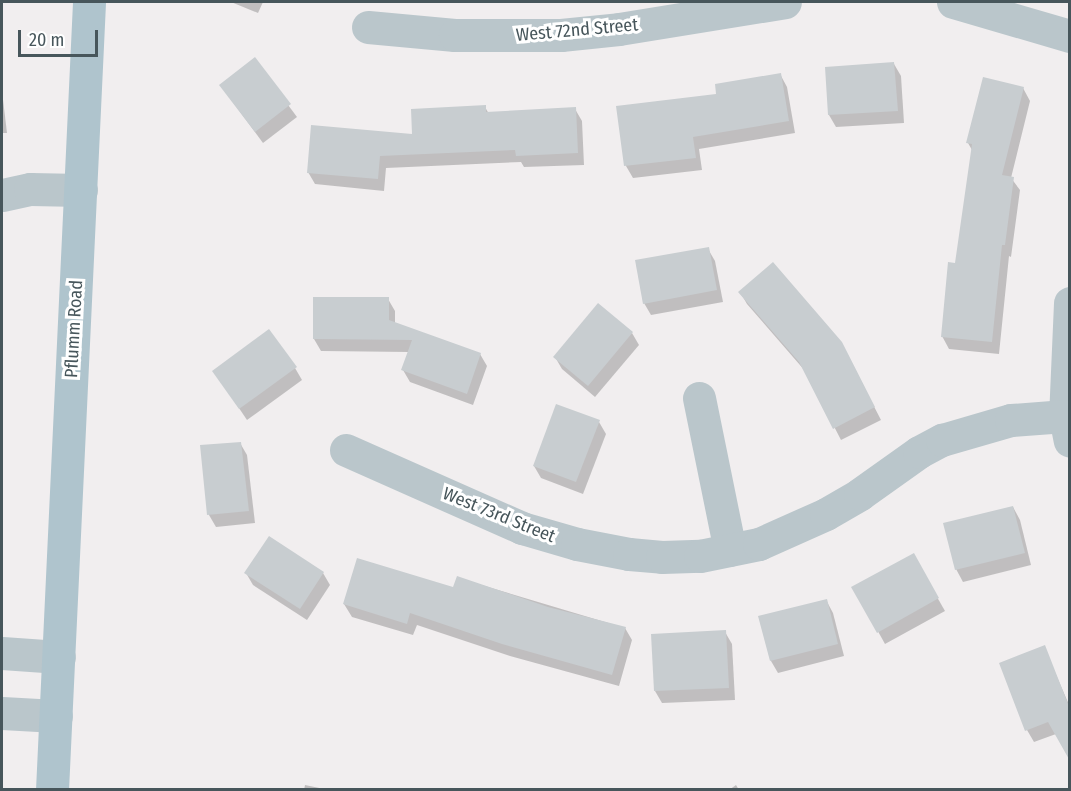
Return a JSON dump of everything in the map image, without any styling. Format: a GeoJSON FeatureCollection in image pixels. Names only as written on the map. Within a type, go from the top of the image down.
{"type":"FeatureCollection","features":[{"type":"Feature","properties":{"kind":"main road","name":"Pflumm Road"},"geometry":{"type":"LineString","coordinates":[[52,789],[89,2]]}},
{"type":"Feature","properties":{"kind":"street","name":"West 72nd Street"},"geometry":{"type":"LineString","coordinates":[[368,27],[455,35],[561,35],[619,29],[785,2]]}},
{"type":"Feature","properties":{"kind":"street"},"geometry":{"type":"LineString","coordinates":[[953,2],[1070,36]]}},
{"type":"Feature","properties":{"kind":"street"},"geometry":{"type":"LineString","coordinates":[[2,195],[30,189],[81,190]]}},
{"type":"Feature","properties":{"kind":"street"},"geometry":{"type":"LineString","coordinates":[[1067,429],[1070,303]]}},
{"type":"Feature","properties":{"kind":"street"},"geometry":{"type":"LineString","coordinates":[[699,398],[730,550]]}},
{"type":"Feature","properties":{"kind":"street","name":"West 73rd Street"},"geometry":{"type":"LineString","coordinates":[[346,450],[522,528],[577,544],[662,557],[700,556],[759,544],[826,514],[942,440],[1011,420],[1067,429]]}},
{"type":"Feature","properties":{"kind":"street"},"geometry":{"type":"LineString","coordinates":[[2,653],[59,657]]}},
{"type":"Feature","properties":{"kind":"street"},"geometry":{"type":"LineString","coordinates":[[2,713],[56,716]]}},
{"type":"Feature","properties":{"kind":"building"},"geometry":{"type":"Polygon","coordinates":[[[255,57],[291,104],[255,132],[219,85],[255,57]]]}},
{"type":"Feature","properties":{"kind":"building"},"geometry":{"type":"Polygon","coordinates":[[[894,62],[898,111],[828,115],[825,67],[894,62]]]}},
{"type":"Feature","properties":{"kind":"building"},"geometry":{"type":"Polygon","coordinates":[[[781,73],[789,121],[693,137],[696,158],[624,166],[616,106],[716,94],[715,84],[781,73]]]}},
{"type":"Feature","properties":{"kind":"building"},"geometry":{"type":"Polygon","coordinates":[[[983,77],[1024,87],[1002,175],[1014,177],[1005,245],[1002,245],[992,342],[941,337],[948,262],[955,263],[972,144],[966,143],[983,77]]]}},
{"type":"Feature","properties":{"kind":"building"},"geometry":{"type":"Polygon","coordinates":[[[486,105],[486,112],[576,107],[578,153],[516,156],[515,150],[380,156],[378,179],[307,173],[311,125],[412,134],[411,109],[486,105]]]}},
{"type":"Feature","properties":{"kind":"building"},"geometry":{"type":"Polygon","coordinates":[[[709,247],[717,290],[643,304],[635,260],[709,247]]]}},
{"type":"Feature","properties":{"kind":"building"},"geometry":{"type":"Polygon","coordinates":[[[773,262],[842,342],[875,407],[833,429],[799,362],[738,292],[773,262]]]}},
{"type":"Feature","properties":{"kind":"building"},"geometry":{"type":"Polygon","coordinates":[[[313,297],[389,297],[389,320],[481,353],[467,394],[401,370],[412,340],[313,339],[313,297]]]}},
{"type":"Feature","properties":{"kind":"building"},"geometry":{"type":"Polygon","coordinates":[[[598,303],[633,332],[588,386],[553,357],[598,303]]]}},
{"type":"Feature","properties":{"kind":"building"},"geometry":{"type":"Polygon","coordinates":[[[269,329],[297,367],[239,409],[212,371],[269,329]]]}},
{"type":"Feature","properties":{"kind":"building"},"geometry":{"type":"Polygon","coordinates":[[[556,404],[600,420],[576,482],[533,466],[556,404]]]}},
{"type":"Feature","properties":{"kind":"building"},"geometry":{"type":"Polygon","coordinates":[[[241,442],[249,511],[207,515],[200,445],[241,442]]]}},
{"type":"Feature","properties":{"kind":"building"},"geometry":{"type":"Polygon","coordinates":[[[1013,506],[1025,553],[955,570],[943,523],[1013,506]]]}},
{"type":"Feature","properties":{"kind":"building"},"geometry":{"type":"Polygon","coordinates":[[[269,536],[324,572],[300,609],[244,573],[269,536]]]}},
{"type":"Feature","properties":{"kind":"building"},"geometry":{"type":"Polygon","coordinates":[[[914,553],[939,598],[877,633],[851,587],[914,553]]]}},
{"type":"Feature","properties":{"kind":"building"},"geometry":{"type":"Polygon","coordinates":[[[357,558],[453,587],[457,576],[548,607],[626,627],[612,675],[502,644],[410,613],[407,624],[343,604],[357,558]]]}},
{"type":"Feature","properties":{"kind":"building"},"geometry":{"type":"Polygon","coordinates":[[[827,599],[838,644],[770,661],[758,616],[827,599]]]}},
{"type":"Feature","properties":{"kind":"building"},"geometry":{"type":"Polygon","coordinates":[[[726,630],[729,688],[654,691],[651,634],[726,630]]]}},
{"type":"Feature","properties":{"kind":"building"},"geometry":{"type":"Polygon","coordinates":[[[1045,645],[1070,709],[1070,761],[1048,722],[1025,731],[999,663],[1045,645]]]}}]}
